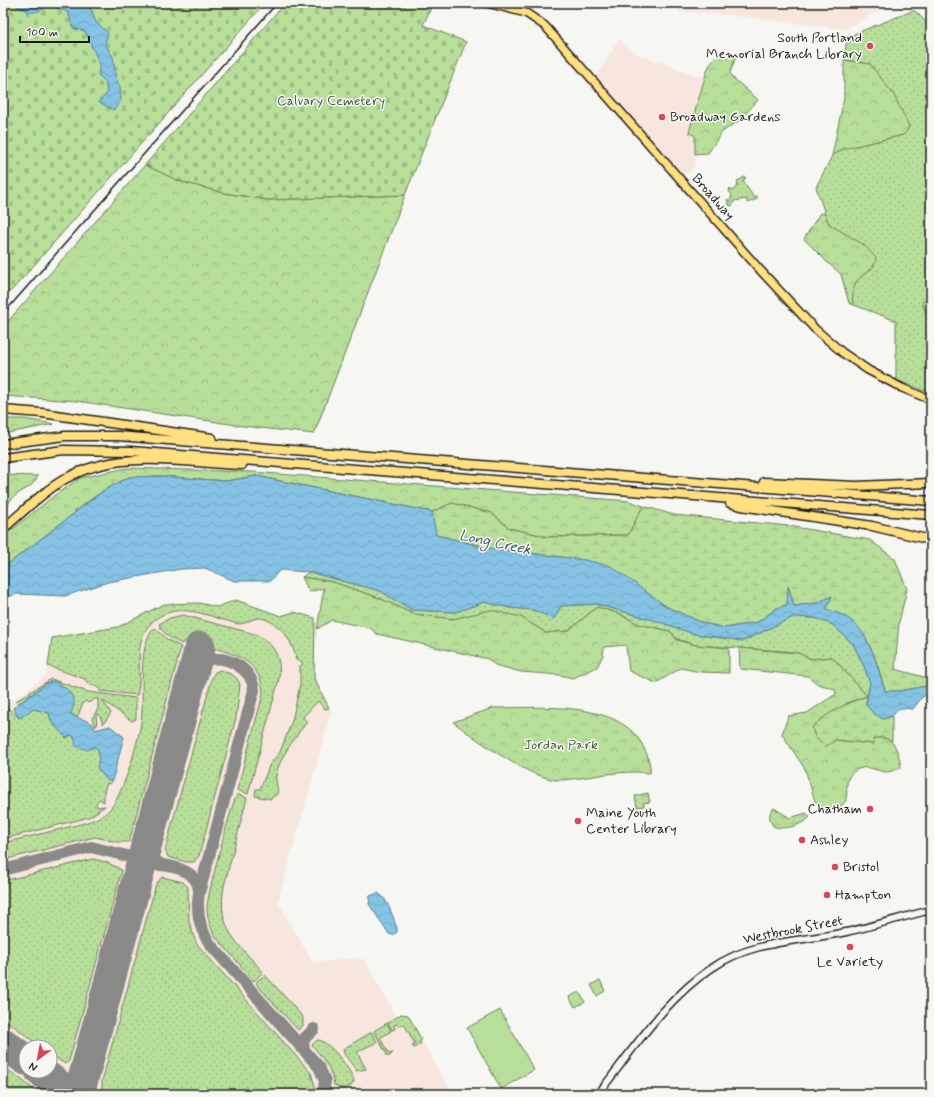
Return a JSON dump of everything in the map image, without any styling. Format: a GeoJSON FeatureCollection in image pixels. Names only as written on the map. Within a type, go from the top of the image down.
{"type":"FeatureCollection","features":[{"type":"Feature","properties":{"kind":"highway"},"geometry":{"type":"LineString","coordinates":[[3,410],[42,413],[206,438],[314,451]]}},
{"type":"Feature","properties":{"kind":"highway"},"geometry":{"type":"LineString","coordinates":[[3,444],[47,438],[100,435],[931,501]]}},
{"type":"Feature","properties":{"kind":"highway"},"geometry":{"type":"LineString","coordinates":[[3,458],[47,452],[114,450],[931,515]]}},
{"type":"Feature","properties":{"kind":"highway"},"geometry":{"type":"LineString","coordinates":[[3,529],[57,484],[83,470],[98,465],[136,460],[251,466],[271,466],[283,464]]}},
{"type":"Feature","properties":{"kind":"highway"},"geometry":{"type":"LineString","coordinates":[[622,476],[856,486],[931,483]]}},
{"type":"Feature","properties":{"kind":"highway"},"geometry":{"type":"LineString","coordinates":[[716,499],[741,506],[872,526],[931,540]]}},
{"type":"Feature","properties":{"kind":"main road","name":"Broadway"},"geometry":{"type":"LineString","coordinates":[[487,3],[526,13],[545,26],[761,271],[827,340],[874,374],[931,400]]}},
{"type":"Feature","properties":{"kind":"street","name":"Westbrook Street"},"geometry":{"type":"LineString","coordinates":[[598,1094],[648,1030],[676,998],[700,976],[723,961],[754,948],[844,933],[931,910]]}},
{"type":"Feature","properties":{"kind":"shaded area"},"geometry":{"type":"Polygon","coordinates":[[[680,3],[894,3],[845,29],[720,14],[679,12],[680,3]]]}},
{"type":"Feature","properties":{"kind":"shaded area","name":"Broadway Gardens"},"geometry":{"type":"Polygon","coordinates":[[[619,39],[634,53],[705,78],[690,132],[695,136],[695,166],[684,176],[596,77],[619,39]]]}},
{"type":"Feature","properties":{"kind":"shaded area"},"geometry":{"type":"Polygon","coordinates":[[[236,600],[281,616],[294,612],[315,618],[314,678],[331,712],[278,902],[313,963],[355,958],[365,960],[396,1017],[403,1014],[408,1015],[452,1094],[3,1094],[3,706],[46,676],[52,638],[118,627],[164,604],[199,603],[217,607],[236,600]]]}},
{"type":"Feature","properties":{"kind":"green space"},"geometry":{"type":"Polygon","coordinates":[[[3,3],[265,3],[13,289],[3,298],[3,3]]]}},
{"type":"Feature","properties":{"kind":"green space","name":"Calvary Cemetery"},"geometry":{"type":"Polygon","coordinates":[[[285,3],[433,3],[423,25],[466,42],[405,195],[268,200],[224,193],[179,181],[145,165],[285,3]]]}},
{"type":"Feature","properties":{"kind":"green space"},"geometry":{"type":"Polygon","coordinates":[[[915,11],[931,27],[931,393],[896,380],[896,321],[849,303],[829,226],[816,187],[832,156],[843,149],[903,135],[870,64],[844,60],[847,37],[849,34],[850,37],[854,36],[854,34],[915,11]]]}},
{"type":"Feature","properties":{"kind":"green space"},"geometry":{"type":"Polygon","coordinates":[[[727,52],[735,56],[730,73],[732,77],[758,100],[740,120],[722,132],[708,153],[695,154],[695,136],[689,132],[707,70],[715,59],[727,52]]]}},
{"type":"Feature","properties":{"kind":"green space"},"geometry":{"type":"Polygon","coordinates":[[[844,60],[870,64],[894,95],[909,126],[903,135],[843,149],[832,156],[844,98],[844,60]]]}},
{"type":"Feature","properties":{"kind":"green space"},"geometry":{"type":"Polygon","coordinates":[[[145,165],[179,181],[224,193],[268,200],[405,195],[314,434],[243,426],[77,401],[3,396],[3,327],[145,165]]]}},
{"type":"Feature","properties":{"kind":"green space"},"geometry":{"type":"Polygon","coordinates":[[[745,177],[746,178],[743,181],[754,198],[757,196],[757,199],[747,203],[747,199],[734,201],[732,206],[729,205],[727,199],[730,201],[732,195],[729,191],[730,188],[732,191],[738,185],[737,181],[745,177]]]}},
{"type":"Feature","properties":{"kind":"green space"},"geometry":{"type":"Polygon","coordinates":[[[820,213],[825,214],[829,224],[864,245],[876,258],[875,264],[858,280],[855,285],[853,305],[849,303],[841,274],[804,239],[820,213]]]}},
{"type":"Feature","properties":{"kind":"green space"},"geometry":{"type":"Polygon","coordinates":[[[924,300],[931,300],[931,325],[922,303],[924,300]]]}},
{"type":"Feature","properties":{"kind":"green space"},"geometry":{"type":"Polygon","coordinates":[[[3,419],[24,419],[54,424],[3,434],[3,419]]]}},
{"type":"Feature","properties":{"kind":"green space"},"geometry":{"type":"Polygon","coordinates":[[[127,468],[252,472],[629,501],[643,506],[628,535],[548,537],[509,528],[492,513],[452,503],[432,512],[256,476],[226,481],[159,476],[103,491],[3,568],[3,537],[55,495],[80,478],[127,468]]]}},
{"type":"Feature","properties":{"kind":"green space"},"geometry":{"type":"Polygon","coordinates":[[[3,475],[38,476],[29,487],[13,497],[3,515],[3,475]]]}},
{"type":"Feature","properties":{"kind":"green space"},"geometry":{"type":"Polygon","coordinates":[[[159,476],[226,481],[256,476],[432,512],[452,503],[492,513],[509,528],[548,537],[628,535],[643,506],[674,515],[789,526],[870,540],[895,559],[907,589],[899,622],[895,669],[931,679],[931,685],[900,691],[885,691],[873,654],[864,636],[848,619],[826,609],[832,596],[817,603],[794,606],[789,588],[787,605],[777,608],[758,622],[725,628],[703,623],[667,607],[644,591],[585,560],[489,548],[436,535],[74,511],[103,491],[129,477],[159,476]]]}},
{"type":"Feature","properties":{"kind":"green space"},"geometry":{"type":"Polygon","coordinates":[[[309,572],[381,591],[412,610],[456,612],[484,602],[510,608],[533,610],[554,618],[561,606],[596,604],[657,621],[694,634],[743,641],[793,617],[815,618],[833,625],[853,644],[870,683],[867,696],[832,657],[811,659],[798,653],[783,651],[696,645],[677,639],[670,631],[638,624],[620,614],[597,607],[568,631],[546,633],[521,617],[490,611],[453,619],[413,614],[379,598],[333,582],[302,577],[309,572]]]}},
{"type":"Feature","properties":{"kind":"green space"},"geometry":{"type":"Polygon","coordinates":[[[302,577],[333,582],[379,598],[413,614],[453,619],[490,610],[521,617],[546,633],[568,631],[597,607],[620,614],[638,624],[670,631],[677,640],[696,645],[729,648],[729,673],[700,672],[681,668],[656,683],[629,671],[626,645],[604,647],[603,655],[597,667],[573,678],[560,675],[521,672],[495,665],[488,659],[377,634],[370,628],[332,620],[317,629],[324,588],[309,592],[302,577]]]}},
{"type":"Feature","properties":{"kind":"green space"},"geometry":{"type":"Polygon","coordinates":[[[236,600],[281,616],[294,612],[315,618],[314,678],[329,708],[325,709],[318,701],[303,717],[307,722],[288,748],[280,762],[276,776],[278,790],[277,794],[270,799],[255,796],[256,789],[260,789],[270,764],[280,752],[292,721],[300,685],[300,666],[303,664],[301,661],[296,660],[295,657],[298,656],[295,654],[288,637],[280,628],[271,622],[258,618],[239,624],[196,612],[187,611],[169,612],[160,616],[152,622],[142,639],[139,657],[139,686],[137,695],[100,691],[100,688],[88,684],[85,679],[48,666],[52,638],[118,627],[164,604],[199,603],[217,607],[236,600]]]}},
{"type":"Feature","properties":{"kind":"green space"},"geometry":{"type":"Polygon","coordinates":[[[183,615],[255,634],[268,643],[276,654],[279,667],[278,683],[248,794],[237,790],[263,694],[261,680],[255,669],[246,661],[235,655],[184,641],[182,644],[165,634],[160,628],[159,624],[170,618],[183,615]]]}},
{"type":"Feature","properties":{"kind":"green space"},"geometry":{"type":"Polygon","coordinates":[[[155,628],[168,640],[181,647],[129,842],[117,842],[95,837],[3,860],[3,843],[91,821],[105,814],[117,798],[133,757],[141,722],[143,658],[149,635],[155,628]]]}},
{"type":"Feature","properties":{"kind":"green space"},"geometry":{"type":"Polygon","coordinates":[[[739,648],[798,653],[811,659],[832,657],[867,696],[846,703],[836,740],[873,744],[874,739],[881,738],[891,741],[897,750],[901,768],[886,772],[868,768],[860,768],[856,770],[850,775],[847,781],[847,794],[843,804],[836,808],[824,810],[815,801],[805,769],[782,734],[788,716],[807,713],[836,694],[835,689],[818,684],[808,676],[740,669],[739,648]]]}},
{"type":"Feature","properties":{"kind":"green space"},"geometry":{"type":"Polygon","coordinates":[[[221,670],[235,677],[240,685],[236,718],[199,856],[194,862],[186,862],[168,857],[165,850],[212,678],[215,672],[221,670]]]}},
{"type":"Feature","properties":{"kind":"green space"},"geometry":{"type":"Polygon","coordinates":[[[51,679],[88,692],[136,698],[136,719],[132,721],[102,700],[111,713],[103,724],[99,714],[96,714],[97,726],[95,726],[92,718],[98,709],[98,699],[88,703],[86,701],[83,703],[77,718],[71,714],[72,697],[70,693],[53,681],[47,683],[18,704],[16,701],[51,679]]]}},
{"type":"Feature","properties":{"kind":"green space"},"geometry":{"type":"Polygon","coordinates":[[[867,696],[866,705],[883,719],[892,716],[892,741],[882,737],[874,739],[874,744],[836,740],[825,747],[815,737],[812,727],[818,722],[838,708],[867,696]]]}},
{"type":"Feature","properties":{"kind":"green space"},"geometry":{"type":"Polygon","coordinates":[[[3,706],[6,706],[19,718],[34,709],[49,713],[53,724],[66,738],[71,735],[91,748],[95,747],[98,750],[107,780],[112,781],[110,784],[107,783],[104,792],[104,802],[99,799],[96,803],[97,807],[105,806],[91,816],[82,819],[3,839],[3,706]]]}},
{"type":"Feature","properties":{"kind":"green space","name":"Jordan Park"},"geometry":{"type":"Polygon","coordinates":[[[531,707],[574,709],[595,713],[614,719],[630,730],[642,744],[649,762],[650,773],[627,772],[562,780],[550,779],[536,774],[506,758],[453,722],[493,708],[531,707]]]}},
{"type":"Feature","properties":{"kind":"green space"},"geometry":{"type":"Polygon","coordinates":[[[648,793],[650,802],[643,803],[644,806],[637,807],[635,796],[648,793]]]}},
{"type":"Feature","properties":{"kind":"green space"},"geometry":{"type":"Polygon","coordinates":[[[237,794],[247,798],[224,886],[222,901],[223,914],[231,934],[263,972],[254,981],[215,936],[209,922],[207,911],[208,899],[215,868],[237,794]]]}},
{"type":"Feature","properties":{"kind":"green space"},"geometry":{"type":"Polygon","coordinates":[[[774,808],[790,818],[806,813],[810,817],[798,825],[782,828],[773,826],[770,819],[770,814],[774,808]]]}},
{"type":"Feature","properties":{"kind":"green space"},"geometry":{"type":"Polygon","coordinates":[[[93,859],[106,862],[122,870],[69,1061],[65,1064],[58,1059],[58,1039],[31,1039],[3,1018],[3,881],[93,859]]]}},
{"type":"Feature","properties":{"kind":"green space"},"geometry":{"type":"Polygon","coordinates":[[[162,877],[183,882],[188,887],[189,921],[196,943],[311,1073],[315,1086],[313,1094],[104,1094],[102,1081],[156,884],[162,877]]]}},
{"type":"Feature","properties":{"kind":"green space"},"geometry":{"type":"Polygon","coordinates":[[[265,975],[303,1017],[303,1026],[298,1030],[257,985],[257,981],[265,975]]]}},
{"type":"Feature","properties":{"kind":"green space"},"geometry":{"type":"Polygon","coordinates":[[[600,980],[605,991],[597,996],[591,985],[600,980]]]}},
{"type":"Feature","properties":{"kind":"green space"},"geometry":{"type":"Polygon","coordinates":[[[579,992],[585,1002],[575,1007],[569,997],[579,992]]]}},
{"type":"Feature","properties":{"kind":"green space"},"geometry":{"type":"Polygon","coordinates":[[[500,1010],[534,1070],[501,1089],[467,1028],[500,1010]]]}},
{"type":"Feature","properties":{"kind":"green space"},"geometry":{"type":"Polygon","coordinates":[[[401,1014],[408,1015],[421,1039],[420,1044],[414,1048],[412,1046],[415,1044],[404,1024],[398,1026],[396,1024],[394,1025],[395,1029],[392,1030],[388,1023],[401,1014]]]}},
{"type":"Feature","properties":{"kind":"green space"},"geometry":{"type":"Polygon","coordinates":[[[387,1023],[391,1031],[380,1038],[389,1054],[393,1053],[388,1057],[374,1031],[387,1023]]]}},
{"type":"Feature","properties":{"kind":"green space"},"geometry":{"type":"Polygon","coordinates":[[[372,1032],[377,1042],[357,1052],[366,1069],[357,1071],[344,1054],[343,1049],[372,1032]]]}},
{"type":"Feature","properties":{"kind":"green space"},"geometry":{"type":"Polygon","coordinates":[[[317,1040],[322,1041],[339,1056],[349,1070],[354,1081],[351,1086],[342,1089],[334,1085],[329,1068],[312,1045],[317,1040]]]}},
{"type":"Feature","properties":{"kind":"green space"},"geometry":{"type":"Polygon","coordinates":[[[3,1066],[18,1077],[18,1079],[20,1079],[40,1094],[3,1094],[3,1066]]]}},
{"type":"Feature","properties":{"kind":"water"},"geometry":{"type":"Polygon","coordinates":[[[12,3],[88,3],[96,22],[108,33],[105,43],[113,57],[116,78],[120,87],[121,100],[114,110],[99,102],[107,93],[105,81],[98,75],[100,65],[85,31],[73,28],[68,12],[49,5],[38,11],[30,12],[12,3]]]}},
{"type":"Feature","properties":{"kind":"water"},"geometry":{"type":"Polygon","coordinates":[[[159,476],[226,481],[256,476],[432,512],[436,535],[489,548],[585,560],[611,566],[667,607],[703,623],[725,628],[758,622],[777,608],[787,605],[788,586],[794,606],[817,603],[832,596],[826,609],[846,617],[859,628],[869,644],[885,691],[900,691],[931,685],[931,696],[923,696],[913,709],[900,708],[892,716],[883,719],[873,713],[866,705],[870,683],[853,644],[833,625],[815,618],[793,617],[743,641],[694,634],[657,621],[596,604],[561,606],[554,619],[533,610],[510,608],[484,602],[456,612],[412,610],[380,591],[309,572],[280,570],[270,581],[234,581],[205,568],[181,569],[108,582],[65,596],[17,594],[3,598],[3,568],[103,491],[129,477],[159,476]]]}},
{"type":"Feature","properties":{"kind":"water"},"geometry":{"type":"Polygon","coordinates":[[[53,681],[63,686],[73,697],[74,705],[71,714],[91,723],[95,730],[110,726],[124,737],[112,781],[107,780],[97,768],[99,758],[98,750],[95,747],[87,750],[76,746],[74,737],[71,735],[66,738],[54,724],[49,713],[34,709],[19,718],[13,708],[47,683],[53,681]]]}},
{"type":"Feature","properties":{"kind":"water"},"geometry":{"type":"Polygon","coordinates":[[[378,893],[385,899],[397,928],[397,932],[393,935],[389,934],[369,904],[370,896],[378,893]]]}},
{"type":"Feature","properties":{"kind":"taxiway"},"geometry":{"type":"LineString","coordinates":[[194,673],[198,667],[207,660],[222,659],[230,661],[244,670],[249,676],[254,690],[199,893],[198,913],[201,926],[210,944],[319,1067],[325,1081],[323,1094]]}},
{"type":"Feature","properties":{"kind":"taxiway"},"geometry":{"type":"LineString","coordinates":[[148,842],[151,856],[161,865]]}},
{"type":"Feature","properties":{"kind":"taxiway"},"geometry":{"type":"LineString","coordinates":[[3,870],[91,847],[163,865]]}},
{"type":"Feature","properties":{"kind":"taxiway"},"geometry":{"type":"LineString","coordinates":[[137,882],[143,871],[149,867],[160,865],[173,867],[190,874],[197,883],[199,893]]}},
{"type":"Feature","properties":{"kind":"taxiway"},"geometry":{"type":"LineString","coordinates":[[304,1050],[303,1040],[314,1029]]}},
{"type":"Feature","properties":{"kind":"runway"},"geometry":{"type":"LineString","coordinates":[[79,1094],[200,647]]}},
{"type":"Feature","properties":{"kind":"runway"},"geometry":{"type":"LineString","coordinates":[[3,1043],[18,1054]]}},
{"type":"Feature","properties":{"kind":"runway"},"geometry":{"type":"LineString","coordinates":[[51,1079],[71,1094]]}},
{"type":"Feature","properties":{"kind":"railway"},"geometry":{"type":"LineString","coordinates":[[3,314],[277,3]]}},
{"type":"Feature","properties":{"kind":"place","name":"South Portland Memorial Branch Library"},"geometry":{"type":"Point","coordinates":[870,46]}},
{"type":"Feature","properties":{"kind":"place","name":"Broadway Gardens"},"geometry":{"type":"Point","coordinates":[662,117]}},
{"type":"Feature","properties":{"kind":"place","name":"Chatham"},"geometry":{"type":"Point","coordinates":[870,809]}},
{"type":"Feature","properties":{"kind":"place","name":"Maine Youth Center Library"},"geometry":{"type":"Point","coordinates":[578,821]}},
{"type":"Feature","properties":{"kind":"place","name":"Ashley"},"geometry":{"type":"Point","coordinates":[802,840]}},
{"type":"Feature","properties":{"kind":"place","name":"Bristol"},"geometry":{"type":"Point","coordinates":[835,867]}},
{"type":"Feature","properties":{"kind":"place","name":"Hampton"},"geometry":{"type":"Point","coordinates":[827,895]}},
{"type":"Feature","properties":{"kind":"place","name":"Le Variety"},"geometry":{"type":"Point","coordinates":[850,947]}},
{"type":"Feature","properties":{"kind":"water label","name":"Long Creek"},"geometry":{"type":"Point","coordinates":[495,543]}}]}
